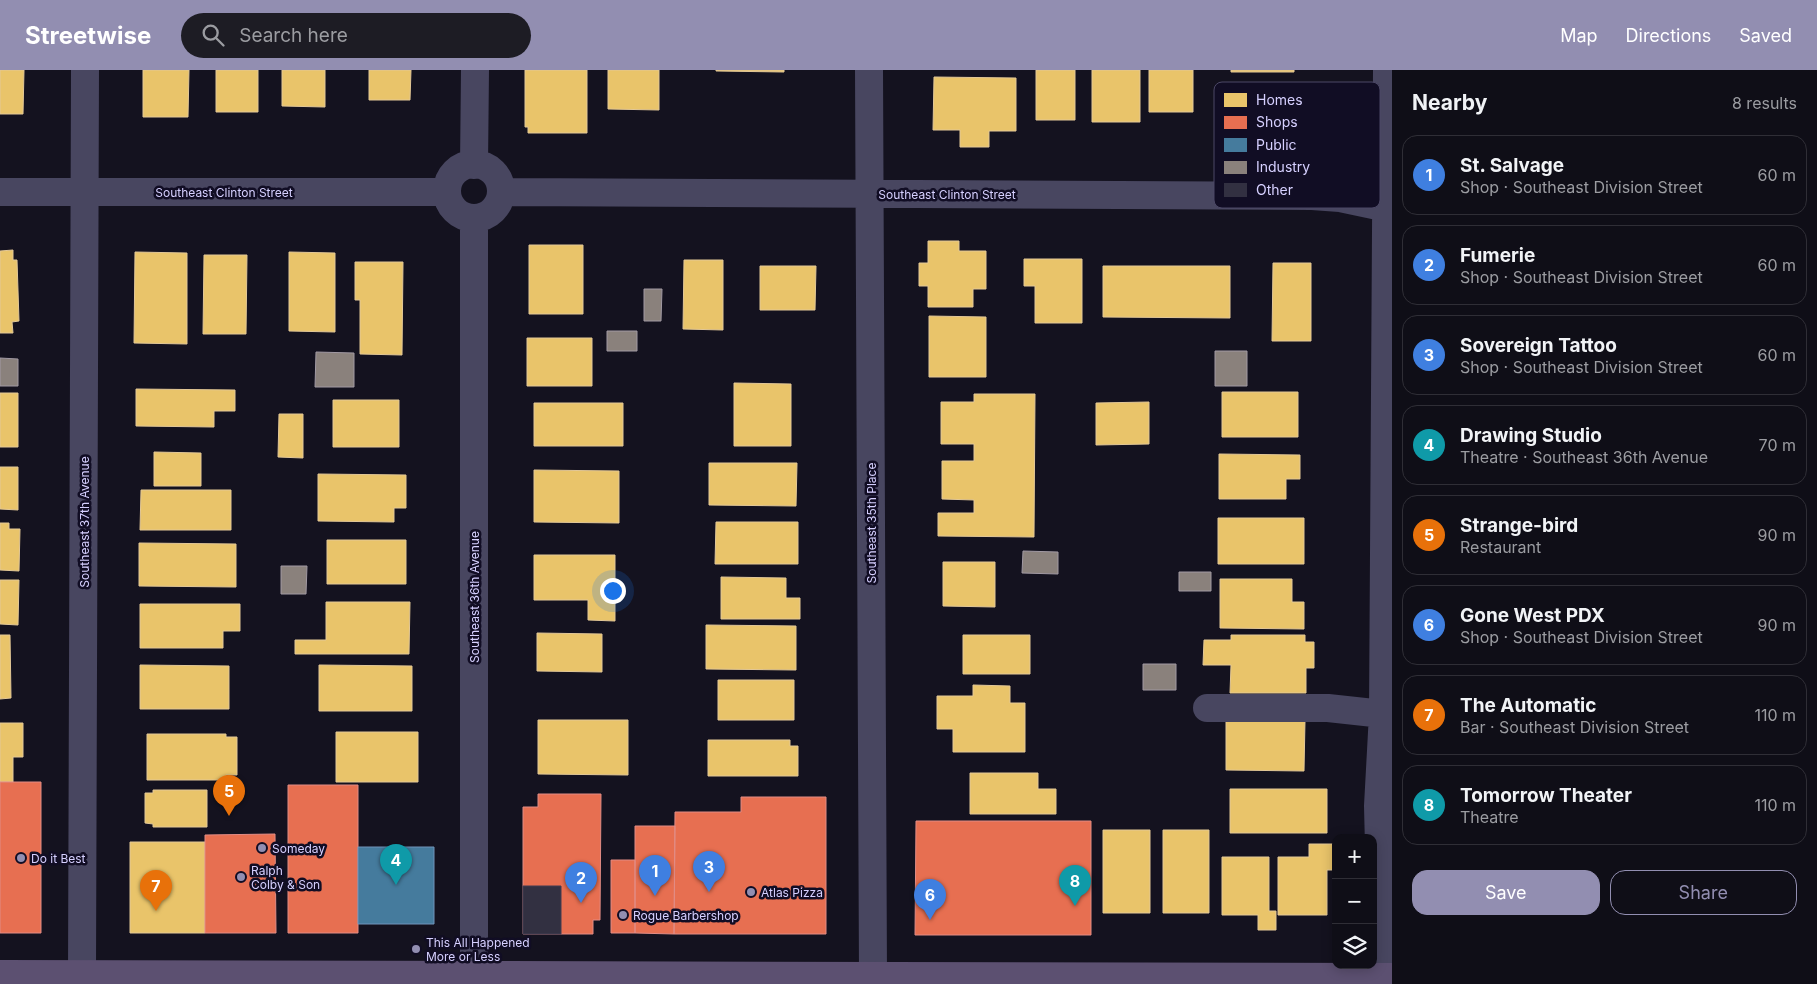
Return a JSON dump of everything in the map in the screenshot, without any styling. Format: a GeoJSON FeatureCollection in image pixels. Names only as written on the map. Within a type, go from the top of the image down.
{"type":"FeatureCollection","features":[{"type":"Feature","properties":{"kind":"main road"},"geometry":{"type":"LineString","coordinates":[[0,974],[82,974],[270,979],[474,975],[873,976],[1001,981],[1386,977]]}},
{"type":"Feature","properties":{"kind":"street","name":"Southeast 37th Avenue"},"geometry":{"type":"LineString","coordinates":[[82,974],[85,70]]}},
{"type":"Feature","properties":{"kind":"street"},"geometry":{"type":"LineString","coordinates":[[474,70],[474,165]]}},
{"type":"Feature","properties":{"kind":"street","name":"Southeast 35th Place"},"geometry":{"type":"LineString","coordinates":[[869,70],[873,976]]}},
{"type":"Feature","properties":{"kind":"street"},"geometry":{"type":"LineString","coordinates":[[1386,977],[1383,714],[1389,208],[1387,70]]}},
{"type":"Feature","properties":{"kind":"street"},"geometry":{"type":"LineString","coordinates":[[474,165],[484,166],[492,172],[500,183],[501,192],[500,200],[492,211],[484,216],[474,218],[464,216],[456,211],[448,200],[447,192],[450,180],[456,172],[464,166],[474,165]]}},
{"type":"Feature","properties":{"kind":"street","name":"Southeast Clinton Street"},"geometry":{"type":"LineString","coordinates":[[0,192],[447,192]]}},
{"type":"Feature","properties":{"kind":"street","name":"Southeast Clinton Street"},"geometry":{"type":"LineString","coordinates":[[501,192],[1214,195]]}},
{"type":"Feature","properties":{"kind":"street","name":"Southeast 36th Avenue"},"geometry":{"type":"LineString","coordinates":[[474,218],[474,975]]}},
{"type":"Feature","properties":{"kind":"street"},"geometry":{"type":"LineString","coordinates":[[1207,708],[1328,708],[1383,714]]}},
{"type":"Feature","properties":{"kind":"building: Homes"},"geometry":{"type":"Polygon","coordinates":[[[0,70],[24,70],[23,114],[0,114],[0,70]]]}},
{"type":"Feature","properties":{"kind":"building: Homes"},"geometry":{"type":"Polygon","coordinates":[[[143,70],[189,70],[188,117],[143,117],[143,70]]]}},
{"type":"Feature","properties":{"kind":"building: Homes"},"geometry":{"type":"Polygon","coordinates":[[[216,70],[258,70],[258,112],[216,112],[216,70]]]}},
{"type":"Feature","properties":{"kind":"building: Homes"},"geometry":{"type":"Polygon","coordinates":[[[282,70],[325,70],[325,107],[282,106],[282,70]]]}},
{"type":"Feature","properties":{"kind":"building: Homes"},"geometry":{"type":"Polygon","coordinates":[[[369,70],[411,70],[410,100],[369,100],[369,70]]]}},
{"type":"Feature","properties":{"kind":"building: Homes"},"geometry":{"type":"Polygon","coordinates":[[[525,70],[587,70],[587,133],[528,133],[528,127],[525,127],[525,70]]]}},
{"type":"Feature","properties":{"kind":"building: Homes"},"geometry":{"type":"Polygon","coordinates":[[[608,70],[659,70],[659,110],[608,109],[608,70]]]}},
{"type":"Feature","properties":{"kind":"building: Homes"},"geometry":{"type":"Polygon","coordinates":[[[784,70],[784,72],[716,71],[784,70]]]}},
{"type":"Feature","properties":{"kind":"building: Homes"},"geometry":{"type":"Polygon","coordinates":[[[1036,70],[1075,70],[1075,120],[1036,120],[1036,70]]]}},
{"type":"Feature","properties":{"kind":"building: Homes"},"geometry":{"type":"Polygon","coordinates":[[[1092,70],[1140,70],[1140,122],[1092,122],[1092,70]]]}},
{"type":"Feature","properties":{"kind":"building: Homes"},"geometry":{"type":"Polygon","coordinates":[[[1149,70],[1193,70],[1193,112],[1149,112],[1149,70]]]}},
{"type":"Feature","properties":{"kind":"building: Homes"},"geometry":{"type":"Polygon","coordinates":[[[1231,70],[1294,70],[1294,72],[1231,72],[1231,70]]]}},
{"type":"Feature","properties":{"kind":"building: Homes"},"geometry":{"type":"Polygon","coordinates":[[[934,77],[1016,78],[1016,131],[989,131],[989,147],[960,147],[960,130],[933,130],[934,77]]]}},
{"type":"Feature","properties":{"kind":"building: Homes"},"geometry":{"type":"Polygon","coordinates":[[[928,241],[959,241],[959,251],[986,251],[986,289],[973,289],[973,307],[928,307],[928,286],[919,286],[919,263],[928,263],[928,241]]]}},
{"type":"Feature","properties":{"kind":"building: Homes"},"geometry":{"type":"Polygon","coordinates":[[[529,245],[583,245],[583,314],[529,314],[529,245]]]}},
{"type":"Feature","properties":{"kind":"building: Homes"},"geometry":{"type":"Polygon","coordinates":[[[13,250],[13,260],[17,260],[19,321],[12,322],[13,333],[0,333],[0,251],[13,250]]]}},
{"type":"Feature","properties":{"kind":"building: Homes"},"geometry":{"type":"Polygon","coordinates":[[[135,252],[187,253],[187,344],[134,343],[135,252]]]}},
{"type":"Feature","properties":{"kind":"building: Homes"},"geometry":{"type":"Polygon","coordinates":[[[289,252],[335,253],[335,332],[289,331],[289,252]]]}},
{"type":"Feature","properties":{"kind":"building: Homes"},"geometry":{"type":"Polygon","coordinates":[[[204,255],[247,255],[246,334],[203,334],[204,255]]]}},
{"type":"Feature","properties":{"kind":"building: Homes"},"geometry":{"type":"Polygon","coordinates":[[[1024,259],[1082,259],[1082,323],[1035,323],[1035,286],[1024,286],[1024,259]]]}},
{"type":"Feature","properties":{"kind":"building: Homes"},"geometry":{"type":"Polygon","coordinates":[[[684,260],[723,260],[723,330],[683,329],[684,260]]]}},
{"type":"Feature","properties":{"kind":"building: Homes"},"geometry":{"type":"Polygon","coordinates":[[[355,262],[403,262],[402,355],[360,354],[360,300],[355,300],[355,262]]]}},
{"type":"Feature","properties":{"kind":"building: Homes"},"geometry":{"type":"Polygon","coordinates":[[[1273,263],[1311,263],[1311,341],[1272,341],[1273,263]]]}},
{"type":"Feature","properties":{"kind":"building: Homes"},"geometry":{"type":"Polygon","coordinates":[[[760,266],[816,266],[815,310],[760,310],[760,266]]]}},
{"type":"Feature","properties":{"kind":"building: Homes"},"geometry":{"type":"Polygon","coordinates":[[[1103,266],[1230,266],[1230,318],[1103,317],[1103,266]]]}},
{"type":"Feature","properties":{"kind":"building: Homes"},"geometry":{"type":"Polygon","coordinates":[[[929,316],[986,317],[986,377],[929,377],[929,316]]]}},
{"type":"Feature","properties":{"kind":"building: Homes"},"geometry":{"type":"Polygon","coordinates":[[[527,338],[592,338],[592,386],[527,386],[527,338]]]}},
{"type":"Feature","properties":{"kind":"building: Homes"},"geometry":{"type":"Polygon","coordinates":[[[734,383],[791,384],[791,446],[734,446],[734,383]]]}},
{"type":"Feature","properties":{"kind":"building: Homes"},"geometry":{"type":"Polygon","coordinates":[[[136,389],[235,390],[235,411],[214,411],[214,427],[136,426],[136,389]]]}},
{"type":"Feature","properties":{"kind":"building: Homes"},"geometry":{"type":"Polygon","coordinates":[[[1222,392],[1298,392],[1298,437],[1222,437],[1222,392]]]}},
{"type":"Feature","properties":{"kind":"building: Homes"},"geometry":{"type":"Polygon","coordinates":[[[0,393],[18,393],[18,447],[0,447],[0,393]]]}},
{"type":"Feature","properties":{"kind":"building: Homes"},"geometry":{"type":"Polygon","coordinates":[[[974,394],[1035,394],[1034,537],[938,536],[938,513],[974,513],[974,500],[942,499],[942,461],[974,461],[974,444],[941,444],[941,402],[974,402],[974,394]]]}},
{"type":"Feature","properties":{"kind":"building: Homes"},"geometry":{"type":"Polygon","coordinates":[[[333,400],[399,400],[399,447],[333,447],[333,400]]]}},
{"type":"Feature","properties":{"kind":"building: Homes"},"geometry":{"type":"Polygon","coordinates":[[[1149,402],[1149,444],[1096,445],[1096,403],[1149,402]]]}},
{"type":"Feature","properties":{"kind":"building: Homes"},"geometry":{"type":"Polygon","coordinates":[[[534,403],[623,403],[623,446],[534,446],[534,403]]]}},
{"type":"Feature","properties":{"kind":"building: Homes"},"geometry":{"type":"Polygon","coordinates":[[[279,414],[303,414],[303,458],[278,457],[279,414]]]}},
{"type":"Feature","properties":{"kind":"building: Homes"},"geometry":{"type":"Polygon","coordinates":[[[154,452],[201,453],[201,486],[154,486],[154,452]]]}},
{"type":"Feature","properties":{"kind":"building: Homes"},"geometry":{"type":"Polygon","coordinates":[[[1219,454],[1300,455],[1300,479],[1286,479],[1286,499],[1219,499],[1219,454]]]}},
{"type":"Feature","properties":{"kind":"building: Homes"},"geometry":{"type":"Polygon","coordinates":[[[709,463],[797,463],[796,506],[709,505],[709,463]]]}},
{"type":"Feature","properties":{"kind":"building: Homes"},"geometry":{"type":"Polygon","coordinates":[[[0,467],[18,467],[18,510],[0,509],[0,467]]]}},
{"type":"Feature","properties":{"kind":"building: Homes"},"geometry":{"type":"Polygon","coordinates":[[[534,470],[619,471],[619,523],[534,522],[534,470]]]}},
{"type":"Feature","properties":{"kind":"building: Homes"},"geometry":{"type":"Polygon","coordinates":[[[318,474],[406,475],[406,508],[394,508],[394,522],[318,521],[318,474]]]}},
{"type":"Feature","properties":{"kind":"building: Homes"},"geometry":{"type":"Polygon","coordinates":[[[141,490],[231,490],[231,530],[140,530],[141,490]]]}},
{"type":"Feature","properties":{"kind":"building: Homes"},"geometry":{"type":"Polygon","coordinates":[[[1218,518],[1304,518],[1304,564],[1218,564],[1218,518]]]}},
{"type":"Feature","properties":{"kind":"building: Homes"},"geometry":{"type":"Polygon","coordinates":[[[716,522],[798,522],[798,564],[715,564],[716,522]]]}},
{"type":"Feature","properties":{"kind":"building: Homes"},"geometry":{"type":"Polygon","coordinates":[[[0,523],[9,523],[9,529],[20,529],[19,571],[0,570],[0,523]]]}},
{"type":"Feature","properties":{"kind":"building: Homes"},"geometry":{"type":"Polygon","coordinates":[[[327,540],[406,540],[406,584],[327,584],[327,540]]]}},
{"type":"Feature","properties":{"kind":"building: Homes"},"geometry":{"type":"Polygon","coordinates":[[[139,543],[236,544],[236,587],[139,586],[139,543]]]}},
{"type":"Feature","properties":{"kind":"building: Homes"},"geometry":{"type":"Polygon","coordinates":[[[534,555],[615,555],[615,621],[588,620],[588,600],[534,600],[534,555]]]}},
{"type":"Feature","properties":{"kind":"building: Homes"},"geometry":{"type":"Polygon","coordinates":[[[943,562],[995,562],[995,607],[943,606],[943,562]]]}},
{"type":"Feature","properties":{"kind":"building: Homes"},"geometry":{"type":"Polygon","coordinates":[[[721,577],[786,578],[786,598],[800,598],[800,619],[721,619],[721,577]]]}},
{"type":"Feature","properties":{"kind":"building: Homes"},"geometry":{"type":"Polygon","coordinates":[[[1220,579],[1292,579],[1292,602],[1304,602],[1304,629],[1220,628],[1220,579]]]}},
{"type":"Feature","properties":{"kind":"building: Homes"},"geometry":{"type":"Polygon","coordinates":[[[0,580],[19,580],[18,625],[0,624],[0,580]]]}},
{"type":"Feature","properties":{"kind":"building: Homes"},"geometry":{"type":"Polygon","coordinates":[[[326,602],[410,602],[409,654],[295,654],[295,640],[326,640],[326,602]]]}},
{"type":"Feature","properties":{"kind":"building: Homes"},"geometry":{"type":"Polygon","coordinates":[[[140,604],[240,604],[240,631],[223,631],[223,648],[140,648],[140,604]]]}},
{"type":"Feature","properties":{"kind":"building: Homes"},"geometry":{"type":"Polygon","coordinates":[[[706,625],[796,626],[796,670],[706,669],[706,625]]]}},
{"type":"Feature","properties":{"kind":"building: Homes"},"geometry":{"type":"Polygon","coordinates":[[[537,633],[602,634],[602,672],[537,671],[537,633]]]}},
{"type":"Feature","properties":{"kind":"building: Homes"},"geometry":{"type":"Polygon","coordinates":[[[0,635],[10,635],[11,698],[0,699],[0,635]]]}},
{"type":"Feature","properties":{"kind":"building: Homes"},"geometry":{"type":"Polygon","coordinates":[[[963,635],[1030,635],[1030,674],[963,674],[963,635]]]}},
{"type":"Feature","properties":{"kind":"building: Homes"},"geometry":{"type":"Polygon","coordinates":[[[1231,635],[1305,635],[1305,642],[1314,642],[1314,668],[1306,668],[1306,693],[1230,693],[1231,665],[1203,665],[1204,640],[1231,640],[1231,635]]]}},
{"type":"Feature","properties":{"kind":"building: Homes"},"geometry":{"type":"Polygon","coordinates":[[[140,665],[229,666],[229,709],[140,709],[140,665]]]}},
{"type":"Feature","properties":{"kind":"building: Homes"},"geometry":{"type":"Polygon","coordinates":[[[319,665],[412,666],[412,711],[319,711],[319,665]]]}},
{"type":"Feature","properties":{"kind":"building: Homes"},"geometry":{"type":"Polygon","coordinates":[[[718,680],[794,680],[794,720],[718,720],[718,680]]]}},
{"type":"Feature","properties":{"kind":"building: Homes"},"geometry":{"type":"Polygon","coordinates":[[[973,685],[1010,686],[1010,703],[1025,703],[1025,752],[953,752],[953,729],[937,729],[937,696],[973,696],[973,685]]]}},
{"type":"Feature","properties":{"kind":"building: Homes"},"geometry":{"type":"Polygon","coordinates":[[[538,720],[628,720],[628,775],[538,774],[538,720]]]}},
{"type":"Feature","properties":{"kind":"building: Homes"},"geometry":{"type":"Polygon","coordinates":[[[1226,720],[1305,720],[1304,771],[1226,770],[1226,720]]]}},
{"type":"Feature","properties":{"kind":"building: Homes"},"geometry":{"type":"Polygon","coordinates":[[[0,723],[23,723],[23,757],[13,757],[13,782],[0,782],[0,723]]]}},
{"type":"Feature","properties":{"kind":"building: Homes"},"geometry":{"type":"Polygon","coordinates":[[[336,732],[418,732],[418,782],[336,782],[336,732]]]}},
{"type":"Feature","properties":{"kind":"building: Homes"},"geometry":{"type":"Polygon","coordinates":[[[147,734],[226,734],[226,737],[237,737],[237,775],[226,775],[226,780],[147,780],[147,734]]]}},
{"type":"Feature","properties":{"kind":"building: Homes"},"geometry":{"type":"Polygon","coordinates":[[[708,740],[790,740],[790,746],[798,746],[798,776],[708,776],[708,740]]]}},
{"type":"Feature","properties":{"kind":"building: Homes"},"geometry":{"type":"Polygon","coordinates":[[[970,773],[1038,773],[1038,789],[1056,789],[1056,814],[970,814],[970,773]]]}},
{"type":"Feature","properties":{"kind":"building: Homes"},"geometry":{"type":"Polygon","coordinates":[[[1230,789],[1327,789],[1327,833],[1230,833],[1230,789]]]}},
{"type":"Feature","properties":{"kind":"building: Homes"},"geometry":{"type":"Polygon","coordinates":[[[153,790],[207,790],[207,827],[153,827],[153,824],[145,823],[145,793],[153,793],[153,790]]]}},
{"type":"Feature","properties":{"kind":"building: Homes"},"geometry":{"type":"Polygon","coordinates":[[[1103,830],[1150,830],[1150,913],[1103,913],[1103,830]]]}},
{"type":"Feature","properties":{"kind":"building: Homes"},"geometry":{"type":"Polygon","coordinates":[[[1163,830],[1209,830],[1209,913],[1163,913],[1163,830]]]}},
{"type":"Feature","properties":{"kind":"building: Homes"},"geometry":{"type":"Polygon","coordinates":[[[130,842],[205,842],[205,933],[130,933],[130,842]]]}},
{"type":"Feature","properties":{"kind":"building: Homes"},"geometry":{"type":"Polygon","coordinates":[[[1309,844],[1332,844],[1332,870],[1327,870],[1327,915],[1278,915],[1278,857],[1309,857],[1309,844]]]}},
{"type":"Feature","properties":{"kind":"building: Homes"},"geometry":{"type":"Polygon","coordinates":[[[1222,857],[1269,857],[1269,911],[1276,911],[1276,930],[1258,930],[1258,915],[1222,915],[1222,857]]]}},
{"type":"Feature","properties":{"kind":"building: Shops","name":"Do it Best"},"geometry":{"type":"Polygon","coordinates":[[[0,782],[41,782],[41,933],[0,933],[0,782]]]}},
{"type":"Feature","properties":{"kind":"building: Shops"},"geometry":{"type":"Polygon","coordinates":[[[288,785],[358,785],[358,933],[288,933],[288,785]]]}},
{"type":"Feature","properties":{"kind":"building: Shops"},"geometry":{"type":"Polygon","coordinates":[[[538,794],[601,794],[600,920],[593,920],[593,934],[523,934],[523,807],[538,807],[538,794]]]}},
{"type":"Feature","properties":{"kind":"building: Shops"},"geometry":{"type":"Polygon","coordinates":[[[741,797],[826,797],[826,934],[674,934],[675,812],[741,812],[741,797]]]}},
{"type":"Feature","properties":{"kind":"building: Shops"},"geometry":{"type":"Polygon","coordinates":[[[916,821],[1091,821],[1091,935],[915,935],[916,821]]]}},
{"type":"Feature","properties":{"kind":"building: Shops"},"geometry":{"type":"Polygon","coordinates":[[[635,826],[675,826],[674,934],[635,933],[635,826]]]}},
{"type":"Feature","properties":{"kind":"building: Shops","name":"Ralph Colby & Son"},"geometry":{"type":"Polygon","coordinates":[[[275,834],[276,933],[205,933],[205,835],[275,834]]]}},
{"type":"Feature","properties":{"kind":"building: Shops","name":"Rogue Barbershop"},"geometry":{"type":"Polygon","coordinates":[[[611,860],[635,860],[635,933],[611,933],[611,860]]]}},
{"type":"Feature","properties":{"kind":"building: Public"},"geometry":{"type":"Polygon","coordinates":[[[358,847],[434,847],[434,924],[358,924],[358,847]]]}},
{"type":"Feature","properties":{"kind":"building: Industry"},"geometry":{"type":"Polygon","coordinates":[[[644,289],[662,289],[661,321],[644,321],[644,289]]]}},
{"type":"Feature","properties":{"kind":"building: Industry"},"geometry":{"type":"Polygon","coordinates":[[[607,331],[637,331],[637,351],[607,351],[607,331]]]}},
{"type":"Feature","properties":{"kind":"building: Industry"},"geometry":{"type":"Polygon","coordinates":[[[1215,351],[1247,351],[1247,386],[1215,386],[1215,351]]]}},
{"type":"Feature","properties":{"kind":"building: Industry"},"geometry":{"type":"Polygon","coordinates":[[[316,352],[354,353],[354,387],[315,387],[316,352]]]}},
{"type":"Feature","properties":{"kind":"building: Industry"},"geometry":{"type":"Polygon","coordinates":[[[0,358],[18,359],[18,386],[0,386],[0,358]]]}},
{"type":"Feature","properties":{"kind":"building: Industry"},"geometry":{"type":"Polygon","coordinates":[[[1023,551],[1058,552],[1058,574],[1022,573],[1023,551]]]}},
{"type":"Feature","properties":{"kind":"building: Industry"},"geometry":{"type":"Polygon","coordinates":[[[281,566],[307,566],[306,594],[281,594],[281,566]]]}},
{"type":"Feature","properties":{"kind":"building: Industry"},"geometry":{"type":"Polygon","coordinates":[[[1179,572],[1211,572],[1211,591],[1179,591],[1179,572]]]}},
{"type":"Feature","properties":{"kind":"building: Industry"},"geometry":{"type":"Polygon","coordinates":[[[1143,664],[1176,664],[1176,690],[1143,690],[1143,664]]]}},
{"type":"Feature","properties":{"kind":"building: Other"},"geometry":{"type":"Polygon","coordinates":[[[523,886],[561,886],[561,934],[523,934],[523,886]]]}},
{"type":"Feature","properties":{"kind":"place","name":"Strange-bird"},"geometry":{"type":"Point","coordinates":[229,816]}},
{"type":"Feature","properties":{"kind":"place","name":"Someday"},"geometry":{"type":"Point","coordinates":[262,848]}},
{"type":"Feature","properties":{"kind":"place","name":"Do it Best"},"geometry":{"type":"Point","coordinates":[21,858]}},
{"type":"Feature","properties":{"kind":"place","name":"Ralph Colby & Son"},"geometry":{"type":"Point","coordinates":[241,877]}},
{"type":"Feature","properties":{"kind":"place","name":"Drawing Studio"},"geometry":{"type":"Point","coordinates":[396,885]}},
{"type":"Feature","properties":{"kind":"place","name":"Sovereign Tattoo"},"geometry":{"type":"Point","coordinates":[709,892]}},
{"type":"Feature","properties":{"kind":"place","name":"Atlas Pizza"},"geometry":{"type":"Point","coordinates":[751,892]}},
{"type":"Feature","properties":{"kind":"place","name":"St. Salvage"},"geometry":{"type":"Point","coordinates":[655,896]}},
{"type":"Feature","properties":{"kind":"place","name":"Fumerie"},"geometry":{"type":"Point","coordinates":[581,903]}},
{"type":"Feature","properties":{"kind":"place","name":"Tomorrow Theater"},"geometry":{"type":"Point","coordinates":[1075,906]}},
{"type":"Feature","properties":{"kind":"place","name":"The Automatic"},"geometry":{"type":"Point","coordinates":[156,911]}},
{"type":"Feature","properties":{"kind":"place","name":"Rogue Barbershop"},"geometry":{"type":"Point","coordinates":[623,915]}},
{"type":"Feature","properties":{"kind":"place","name":"Gone West PDX"},"geometry":{"type":"Point","coordinates":[930,920]}},
{"type":"Feature","properties":{"kind":"place","name":"This All Happened More or Less"},"geometry":{"type":"Point","coordinates":[416,949]}}]}
